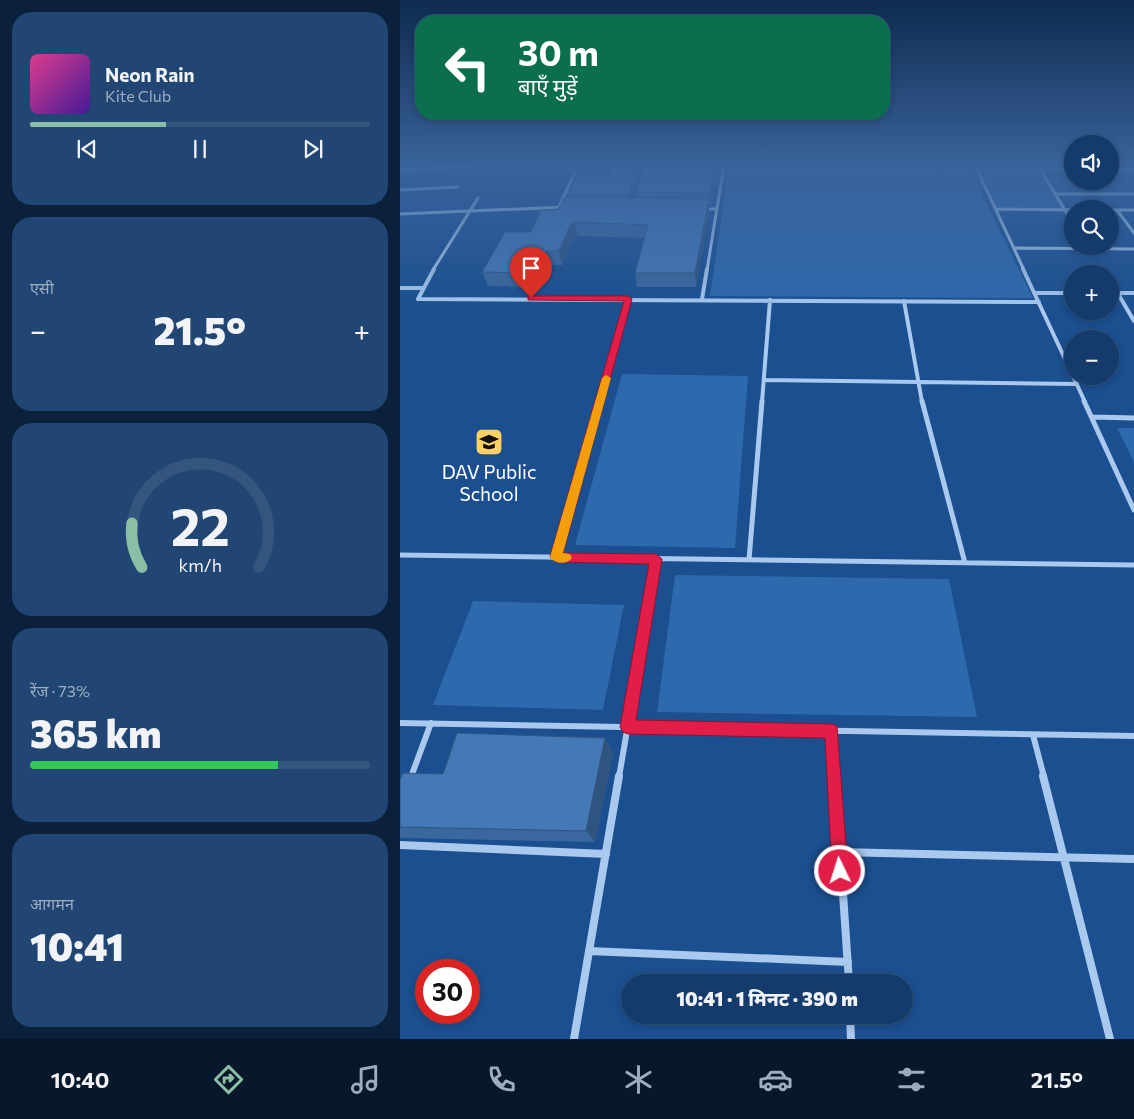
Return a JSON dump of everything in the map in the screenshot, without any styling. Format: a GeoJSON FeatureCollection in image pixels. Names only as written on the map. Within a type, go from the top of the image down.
{"type":"FeatureCollection","features":[{"type":"Feature","properties":{"kind":"street"},"geometry":{"type":"LineString","coordinates":[[467,213],[422,288],[418,299],[1039,302]]}},
{"type":"Feature","properties":{"kind":"street"},"geometry":{"type":"LineString","coordinates":[[702,299],[715,213]]}},
{"type":"Feature","properties":{"kind":"street"},"geometry":{"type":"LineString","coordinates":[[998,213],[1064,356]]}},
{"type":"Feature","properties":{"kind":"street"},"geometry":{"type":"LineString","coordinates":[[1120,213],[1134,233]]}},
{"type":"Feature","properties":{"kind":"street"},"geometry":{"type":"LineString","coordinates":[[1014,248],[1134,249]]}},
{"type":"Feature","properties":{"kind":"street"},"geometry":{"type":"LineString","coordinates":[[400,288],[422,288]]}},
{"type":"Feature","properties":{"kind":"street"},"geometry":{"type":"LineString","coordinates":[[1035,293],[1064,293]]}},
{"type":"Feature","properties":{"kind":"street"},"geometry":{"type":"LineString","coordinates":[[1119,293],[1134,293]]}},
{"type":"Feature","properties":{"kind":"street"},"geometry":{"type":"LineString","coordinates":[[1119,295],[1134,321]]}},
{"type":"Feature","properties":{"kind":"street"},"geometry":{"type":"LineString","coordinates":[[556,557],[628,299]]}},
{"type":"Feature","properties":{"kind":"street"},"geometry":{"type":"LineString","coordinates":[[749,560],[770,300]]}},
{"type":"Feature","properties":{"kind":"street"},"geometry":{"type":"LineString","coordinates":[[904,301],[917,382],[965,563]]}},
{"type":"Feature","properties":{"kind":"street"},"geometry":{"type":"LineString","coordinates":[[764,380],[1064,384]]}},
{"type":"Feature","properties":{"kind":"street"},"geometry":{"type":"LineString","coordinates":[[1077,385],[1134,510]]}},
{"type":"Feature","properties":{"kind":"street"},"geometry":{"type":"LineString","coordinates":[[1092,417],[1134,418]]}},
{"type":"Feature","properties":{"kind":"street"},"geometry":{"type":"LineString","coordinates":[[400,555],[1134,565]]}},
{"type":"Feature","properties":{"kind":"street"},"geometry":{"type":"LineString","coordinates":[[574,1039],[656,559]]}},
{"type":"Feature","properties":{"kind":"street"},"geometry":{"type":"LineString","coordinates":[[400,723],[1134,736]]}},
{"type":"Feature","properties":{"kind":"street"},"geometry":{"type":"LineString","coordinates":[[406,789],[431,723]]}},
{"type":"Feature","properties":{"kind":"street"},"geometry":{"type":"LineString","coordinates":[[832,731],[838,852],[849,974]]}},
{"type":"Feature","properties":{"kind":"street"},"geometry":{"type":"LineString","coordinates":[[1033,735],[1110,1039]]}},
{"type":"Feature","properties":{"kind":"street"},"geometry":{"type":"LineString","coordinates":[[400,845],[606,854]]}},
{"type":"Feature","properties":{"kind":"street"},"geometry":{"type":"LineString","coordinates":[[838,852],[1065,859],[1134,859]]}},
{"type":"Feature","properties":{"kind":"street"},"geometry":{"type":"LineString","coordinates":[[589,951],[848,962]]}},
{"type":"Feature","properties":{"kind":"street"},"geometry":{"type":"LineString","coordinates":[[850,1024],[851,1039]]}},
{"type":"Feature","properties":{"kind":"shaded area"},"geometry":{"type":"Polygon","coordinates":[[[722,213],[991,213],[1033,298],[710,296],[722,213]]]}},
{"type":"Feature","properties":{"kind":"shaded area"},"geometry":{"type":"Polygon","coordinates":[[[622,374],[748,376],[735,548],[575,545],[622,374]]]}},
{"type":"Feature","properties":{"kind":"shaded area"},"geometry":{"type":"Polygon","coordinates":[[[1117,428],[1134,428],[1134,462],[1117,428]]]}},
{"type":"Feature","properties":{"kind":"shaded area"},"geometry":{"type":"Polygon","coordinates":[[[675,575],[949,579],[977,717],[657,712],[675,575]]]}},
{"type":"Feature","properties":{"kind":"shaded area"},"geometry":{"type":"Polygon","coordinates":[[[473,601],[624,605],[603,710],[433,705],[473,601]]]}},
{"type":"Feature","properties":{"kind":"building"},"geometry":{"type":"Polygon","coordinates":[[[539,213],[706,213],[695,273],[635,273],[648,225],[575,222],[571,223],[559,251],[547,251],[535,273],[482,272],[505,232],[531,232],[539,213]]]}},
{"type":"Feature","properties":{"kind":"building"},"geometry":{"type":"Polygon","coordinates":[[[457,733],[605,738],[586,831],[400,827],[400,780],[403,773],[443,774],[457,733]]]}},
{"type":"Feature","properties":{"kind":"slow traffic"},"geometry":{"type":"LineString","coordinates":[[566,558],[556,557],[606,378]]}},
{"type":"Feature","properties":{"kind":"place","name":"DAV Public School"},"geometry":{"type":"Point","coordinates":[489,442]}},
{"type":"Feature","properties":{"kind":"route"},"geometry":{"type":"LineString","coordinates":[[531,298],[628,299],[556,557],[656,559],[628,727],[832,731],[840,871]]}}]}
